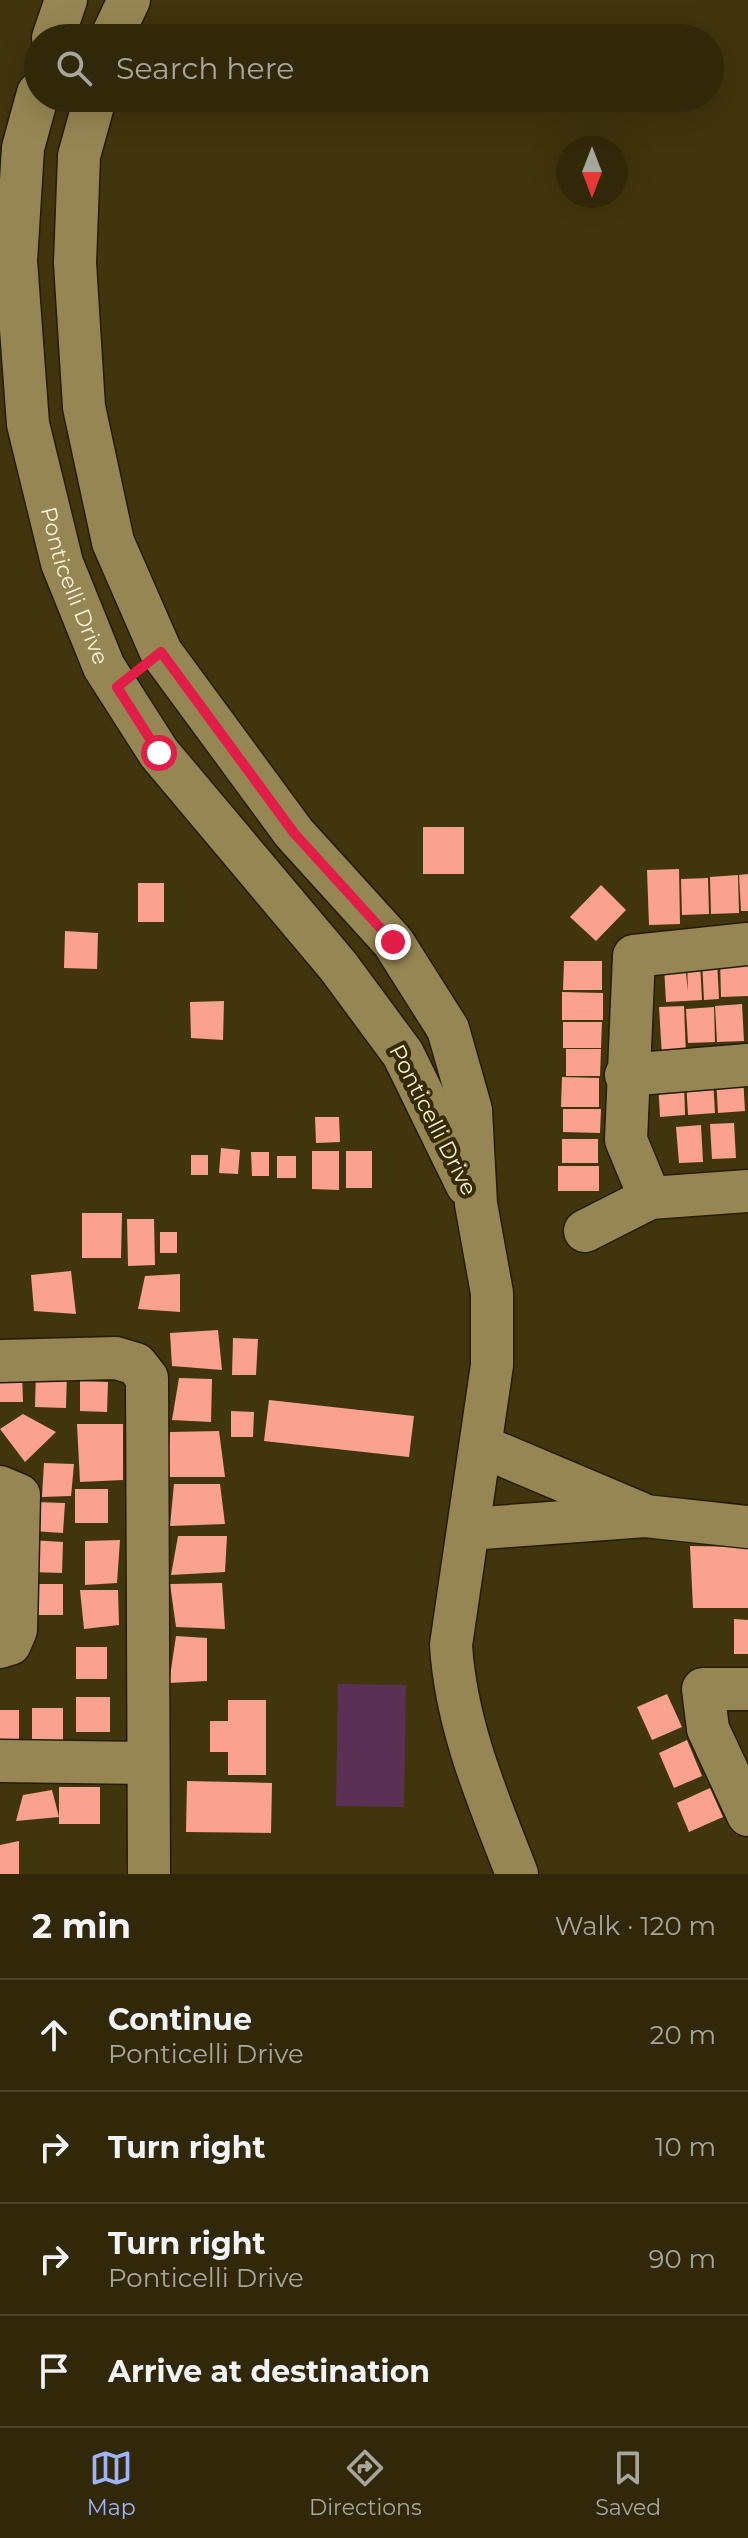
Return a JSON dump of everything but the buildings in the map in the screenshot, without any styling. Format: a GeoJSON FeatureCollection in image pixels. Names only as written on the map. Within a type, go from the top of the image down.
{"type":"FeatureCollection","features":[{"type":"Feature","properties":{"kind":"street"},"geometry":{"type":"LineString","coordinates":[[58,24],[66,0]]}},
{"type":"Feature","properties":{"kind":"street"},"geometry":{"type":"LineString","coordinates":[[118,24],[129,0]]}},
{"type":"Feature","properties":{"kind":"street","name":"Ponticelli Drive"},"geometry":{"type":"LineString","coordinates":[[33,112],[23,148],[16,261],[28,424],[62,563],[104,667],[159,753],[338,966],[403,1054],[476,1204]]}},
{"type":"Feature","properties":{"kind":"street","name":"Ponticelli Drive"},"geometry":{"type":"LineString","coordinates":[[91,112],[79,156],[75,263],[84,407],[113,542],[161,652],[294,833],[393,942],[448,1029],[471,1110],[476,1204],[492,1293],[492,1365],[451,1645],[454,1690],[472,1757],[517,1874]]}},
{"type":"Feature","properties":{"kind":"street"},"geometry":{"type":"LineString","coordinates":[[117,687],[161,652]]}},
{"type":"Feature","properties":{"kind":"street"},"geometry":{"type":"LineString","coordinates":[[650,1198],[626,1140],[626,1075],[634,956],[748,944]]}},
{"type":"Feature","properties":{"kind":"street"},"geometry":{"type":"LineString","coordinates":[[626,1075],[748,1065]]}},
{"type":"Feature","properties":{"kind":"street"},"geometry":{"type":"LineString","coordinates":[[585,1231],[650,1198],[748,1191]]}},
{"type":"Feature","properties":{"kind":"street"},"geometry":{"type":"LineString","coordinates":[[0,1361],[116,1358],[136,1364],[147,1378],[146,1763],[149,1874]]}},
{"type":"Feature","properties":{"kind":"street"},"geometry":{"type":"LineString","coordinates":[[481,1446],[645,1516]]}},
{"type":"Feature","properties":{"kind":"street"},"geometry":{"type":"LineString","coordinates":[[0,1487],[19,1495],[16,1630],[10,1644],[0,1647]]}},
{"type":"Feature","properties":{"kind":"street"},"geometry":{"type":"LineString","coordinates":[[470,1529],[645,1516],[748,1527]]}},
{"type":"Feature","properties":{"kind":"street"},"geometry":{"type":"LineString","coordinates":[[748,1689],[703,1689],[708,1729],[748,1815]]}},
{"type":"Feature","properties":{"kind":"street"},"geometry":{"type":"LineString","coordinates":[[0,1761],[146,1763]]}},
{"type":"Feature","properties":{"kind":"shaded area"},"geometry":{"type":"Polygon","coordinates":[[[338,1684],[406,1685],[404,1807],[336,1806],[338,1684]]]}},
{"type":"Feature","properties":{"kind":"route"},"geometry":{"type":"LineString","coordinates":[[159,753],[117,687],[161,652],[294,833],[393,942]]}}]}
